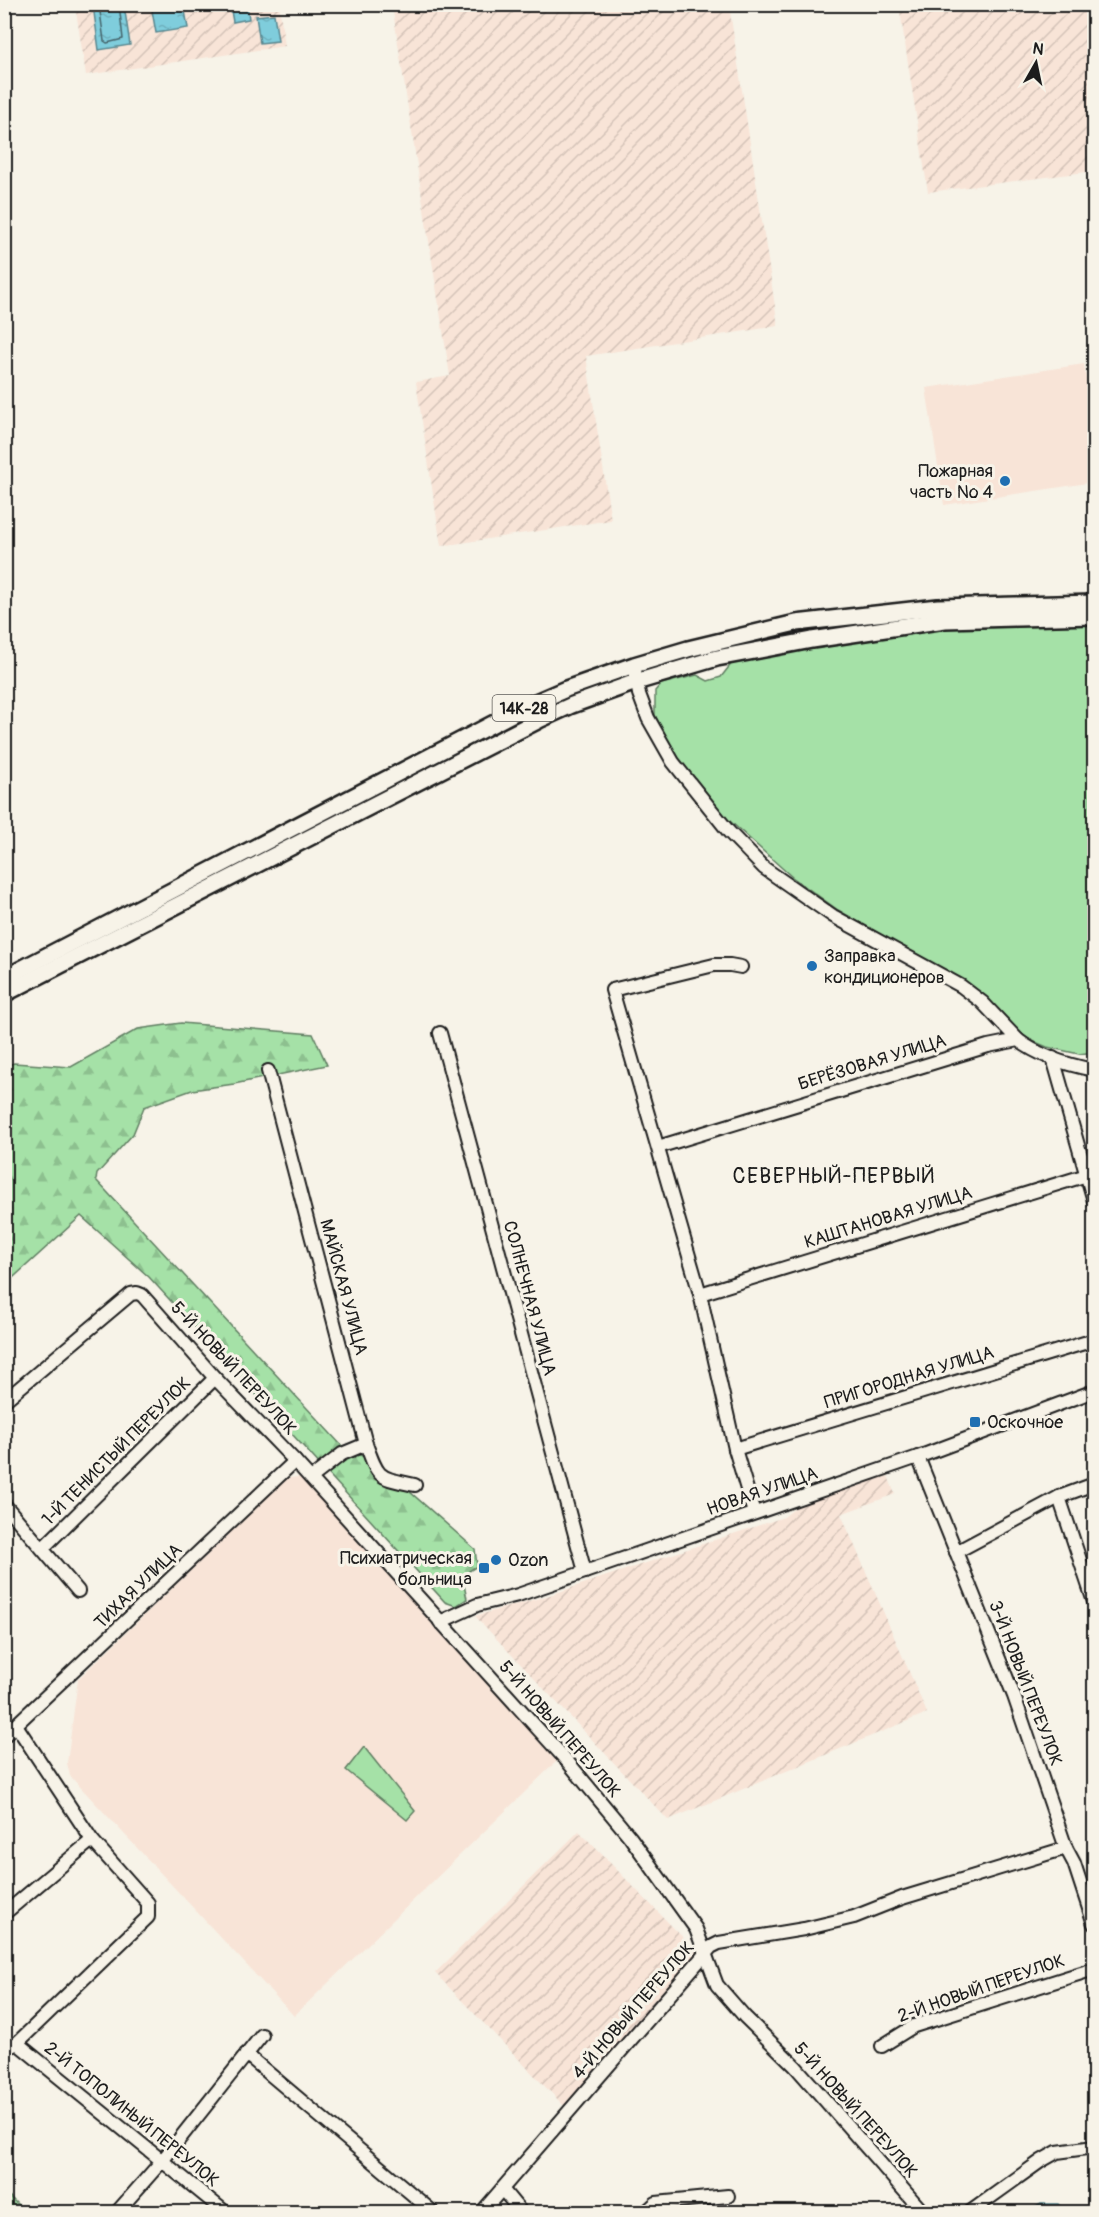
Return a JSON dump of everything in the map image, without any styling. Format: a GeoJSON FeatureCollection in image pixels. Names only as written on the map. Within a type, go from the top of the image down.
{"type":"FeatureCollection","features":[{"type":"Feature","properties":{"kind":"main road","name":"14К-28"},"geometry":{"type":"LineString","coordinates":[[4,978],[529,705],[634,665],[688,649],[796,623],[938,607],[1095,603]]}},
{"type":"Feature","properties":{"kind":"main road","name":"14К-28"},"geometry":{"type":"LineString","coordinates":[[4,994],[538,720],[636,682],[717,658],[812,640],[945,620],[1095,616]]}},
{"type":"Feature","properties":{"kind":"street"},"geometry":{"type":"LineString","coordinates":[[634,665],[636,682],[651,727],[673,762],[717,818],[764,868],[833,916],[961,986],[982,1002],[1031,1051],[1095,1070]]}},
{"type":"Feature","properties":{"kind":"street"},"geometry":{"type":"LineString","coordinates":[[741,967],[714,966],[612,990],[700,1294],[735,1449],[754,1513]]}},
{"type":"Feature","properties":{"kind":"street","name":"СОЛНЕЧНАЯ УЛИЦА"},"geometry":{"type":"LineString","coordinates":[[440,1033],[585,1572]]}},
{"type":"Feature","properties":{"kind":"street","name":"БЕРЁЗОВАЯ УЛИЦА"},"geometry":{"type":"LineString","coordinates":[[658,1147],[988,1046],[1018,1040]]}},
{"type":"Feature","properties":{"kind":"street"},"geometry":{"type":"LineString","coordinates":[[1053,1058],[1095,1201]]}},
{"type":"Feature","properties":{"kind":"street","name":"МАЙСКАЯ УЛИЦА"},"geometry":{"type":"LineString","coordinates":[[268,1071],[366,1444],[376,1471],[382,1478],[415,1485]]}},
{"type":"Feature","properties":{"kind":"street","name":"КАШТАНОВАЯ УЛИЦА"},"geometry":{"type":"LineString","coordinates":[[700,1294],[1087,1175]]}},
{"type":"Feature","properties":{"kind":"street","name":"5-Й НОВЫЙ ПЕРЕУЛОК"},"geometry":{"type":"LineString","coordinates":[[4,1401],[131,1294],[142,1295],[215,1378],[311,1478],[567,1761],[630,1837],[696,1929],[704,1956],[717,1985],[745,2017],[795,2066],[923,2212]]}},
{"type":"Feature","properties":{"kind":"street","name":"ПРИГОРОДНАЯ УЛИЦА"},"geometry":{"type":"LineString","coordinates":[[735,1449],[1095,1340]]}},
{"type":"Feature","properties":{"kind":"street","name":"1-Й ТЕНИСТЫЙ ПЕРЕУЛОК"},"geometry":{"type":"LineString","coordinates":[[43,1548],[215,1378]]}},
{"type":"Feature","properties":{"kind":"street","name":"НОВАЯ УЛИЦА"},"geometry":{"type":"LineString","coordinates":[[440,1622],[477,1605],[518,1595],[918,1457],[1095,1391]]}},
{"type":"Feature","properties":{"kind":"street"},"geometry":{"type":"LineString","coordinates":[[311,1478],[342,1454],[366,1444]]}},
{"type":"Feature","properties":{"kind":"street","name":"3-Й НОВЫЙ ПЕРЕУЛОК"},"geometry":{"type":"LineString","coordinates":[[918,1457],[1014,1696],[1066,1848],[1074,1863],[1095,1924]]}},
{"type":"Feature","properties":{"kind":"street","name":"ТИХАЯ УЛИЦА"},"geometry":{"type":"LineString","coordinates":[[4,1736],[295,1461]]}},
{"type":"Feature","properties":{"kind":"street"},"geometry":{"type":"LineString","coordinates":[[956,1552],[1059,1497],[1095,1484]]}},
{"type":"Feature","properties":{"kind":"street"},"geometry":{"type":"LineString","coordinates":[[1059,1497],[1095,1602]]}},
{"type":"Feature","properties":{"kind":"street"},"geometry":{"type":"LineString","coordinates":[[4,1504],[78,1591]]}},
{"type":"Feature","properties":{"kind":"street"},"geometry":{"type":"LineString","coordinates":[[4,2050],[17,2043],[148,1917],[148,1903],[92,1840],[16,1725]]}},
{"type":"Feature","properties":{"kind":"street"},"geometry":{"type":"LineString","coordinates":[[4,1914],[92,1840]]}},
{"type":"Feature","properties":{"kind":"street","name":"4-Й НОВЫЙ ПЕРЕУЛОК"},"geometry":{"type":"LineString","coordinates":[[482,2212],[711,1947],[719,1942],[804,1929],[854,1917],[902,1898],[1066,1848]]}},
{"type":"Feature","properties":{"kind":"street","name":"2-Й НОВЫЙ ПЕРЕУЛОК"},"geometry":{"type":"LineString","coordinates":[[882,2046],[914,2026],[1095,1969]]}},
{"type":"Feature","properties":{"kind":"street"},"geometry":{"type":"LineString","coordinates":[[117,2212],[162,2161],[262,2035]]}},
{"type":"Feature","properties":{"kind":"street","name":"2-Й ТОПОЛИНЫЙ ПЕРЕУЛОК"},"geometry":{"type":"LineString","coordinates":[[17,2043],[225,2212]]}},
{"type":"Feature","properties":{"kind":"street"},"geometry":{"type":"LineString","coordinates":[[246,2054],[433,2212]]}},
{"type":"Feature","properties":{"kind":"street"},"geometry":{"type":"LineString","coordinates":[[970,2212],[1057,2152],[1095,2147]]}},
{"type":"Feature","properties":{"kind":"street"},"geometry":{"type":"LineString","coordinates":[[502,2189],[521,2212]]}},
{"type":"Feature","properties":{"kind":"street"},"geometry":{"type":"LineString","coordinates":[[646,2212],[656,2203],[728,2196]]}},
{"type":"Feature","properties":{"kind":"shaded area"},"geometry":{"type":"Polygon","coordinates":[[[75,5],[279,5],[285,46],[86,75],[75,5]]]}},
{"type":"Feature","properties":{"kind":"shaded area"},"geometry":{"type":"Polygon","coordinates":[[[392,5],[729,5],[778,326],[586,356],[611,520],[441,546],[416,382],[450,376],[392,5]]]}},
{"type":"Feature","properties":{"kind":"shaded area"},"geometry":{"type":"Polygon","coordinates":[[[899,5],[1094,5],[1094,171],[928,192],[899,5]]]}},
{"type":"Feature","properties":{"kind":"shaded area"},"geometry":{"type":"Polygon","coordinates":[[[1084,364],[1094,437],[1094,482],[944,505],[926,388],[1084,364]]]}},
{"type":"Feature","properties":{"kind":"shaded area"},"geometry":{"type":"Polygon","coordinates":[[[888,1476],[895,1494],[841,1514],[927,1713],[668,1820],[475,1616],[550,1595],[784,1517],[805,1500],[888,1476]]]}},
{"type":"Feature","properties":{"kind":"shaded area"},"geometry":{"type":"Polygon","coordinates":[[[302,1477],[560,1758],[294,2016],[70,1776],[67,1763],[78,1679],[287,1478],[302,1477]]]}},
{"type":"Feature","properties":{"kind":"shaded area"},"geometry":{"type":"Polygon","coordinates":[[[579,1831],[700,1955],[564,2106],[435,1973],[579,1831]]]}},
{"type":"Feature","properties":{"kind":"green space"},"geometry":{"type":"Polygon","coordinates":[[[1094,622],[1094,737],[1090,737],[1094,1052],[1079,1054],[1047,1047],[1021,1036],[987,997],[838,910],[792,877],[721,813],[671,748],[655,715],[655,691],[661,684],[697,675],[708,681],[721,677],[732,663],[814,645],[955,623],[1094,622]]]}},
{"type":"Feature","properties":{"kind":"green space"},"geometry":{"type":"Polygon","coordinates":[[[181,1023],[313,1034],[327,1065],[192,1090],[144,1107],[133,1134],[97,1174],[96,1180],[342,1446],[378,1464],[475,1549],[477,1566],[469,1571],[464,1585],[467,1599],[456,1606],[445,1602],[149,1277],[81,1216],[5,1285],[5,1066],[14,1063],[71,1067],[138,1029],[181,1023]]]}},
{"type":"Feature","properties":{"kind":"green space"},"geometry":{"type":"Polygon","coordinates":[[[364,1747],[415,1811],[407,1820],[346,1770],[364,1747]]]}},
{"type":"Feature","properties":{"kind":"green space"},"geometry":{"type":"Polygon","coordinates":[[[5,2192],[25,2212],[5,2212],[5,2192]]]}},
{"type":"Feature","properties":{"kind":"water"},"geometry":{"type":"Polygon","coordinates":[[[93,5],[124,5],[130,45],[99,50],[93,5]]]}},
{"type":"Feature","properties":{"kind":"water"},"geometry":{"type":"Polygon","coordinates":[[[151,5],[184,5],[188,28],[156,33],[151,5]]]}},
{"type":"Feature","properties":{"kind":"water"},"geometry":{"type":"Polygon","coordinates":[[[230,5],[247,5],[249,19],[233,22],[230,5]]]}},
{"type":"Feature","properties":{"kind":"water"},"geometry":{"type":"Polygon","coordinates":[[[274,14],[278,41],[260,43],[256,16],[274,14]]]}},
{"type":"Feature","properties":{"kind":"water"},"geometry":{"type":"Polygon","coordinates":[[[1041,2204],[1058,2204],[1065,2212],[1028,2212],[1041,2204]]]}},
{"type":"Feature","properties":{"kind":"place","name":"Пожарная часть № 4"},"geometry":{"type":"Point","coordinates":[1005,481]}},
{"type":"Feature","properties":{"kind":"place","name":"Заправка кондиционеров"},"geometry":{"type":"Point","coordinates":[812,966]}},
{"type":"Feature","properties":{"kind":"place","name":"Оскочное"},"geometry":{"type":"Point","coordinates":[975,1422]}},
{"type":"Feature","properties":{"kind":"place","name":"Ozon"},"geometry":{"type":"Point","coordinates":[496,1560]}},
{"type":"Feature","properties":{"kind":"place","name":"Психиатрическая больница"},"geometry":{"type":"Point","coordinates":[484,1568]}},
{"type":"Feature","properties":{"kind":"district","name":"СЕВЕРНЫЙ-ПЕРВЫЙ"},"geometry":{"type":"Point","coordinates":[834,1176]}}]}
